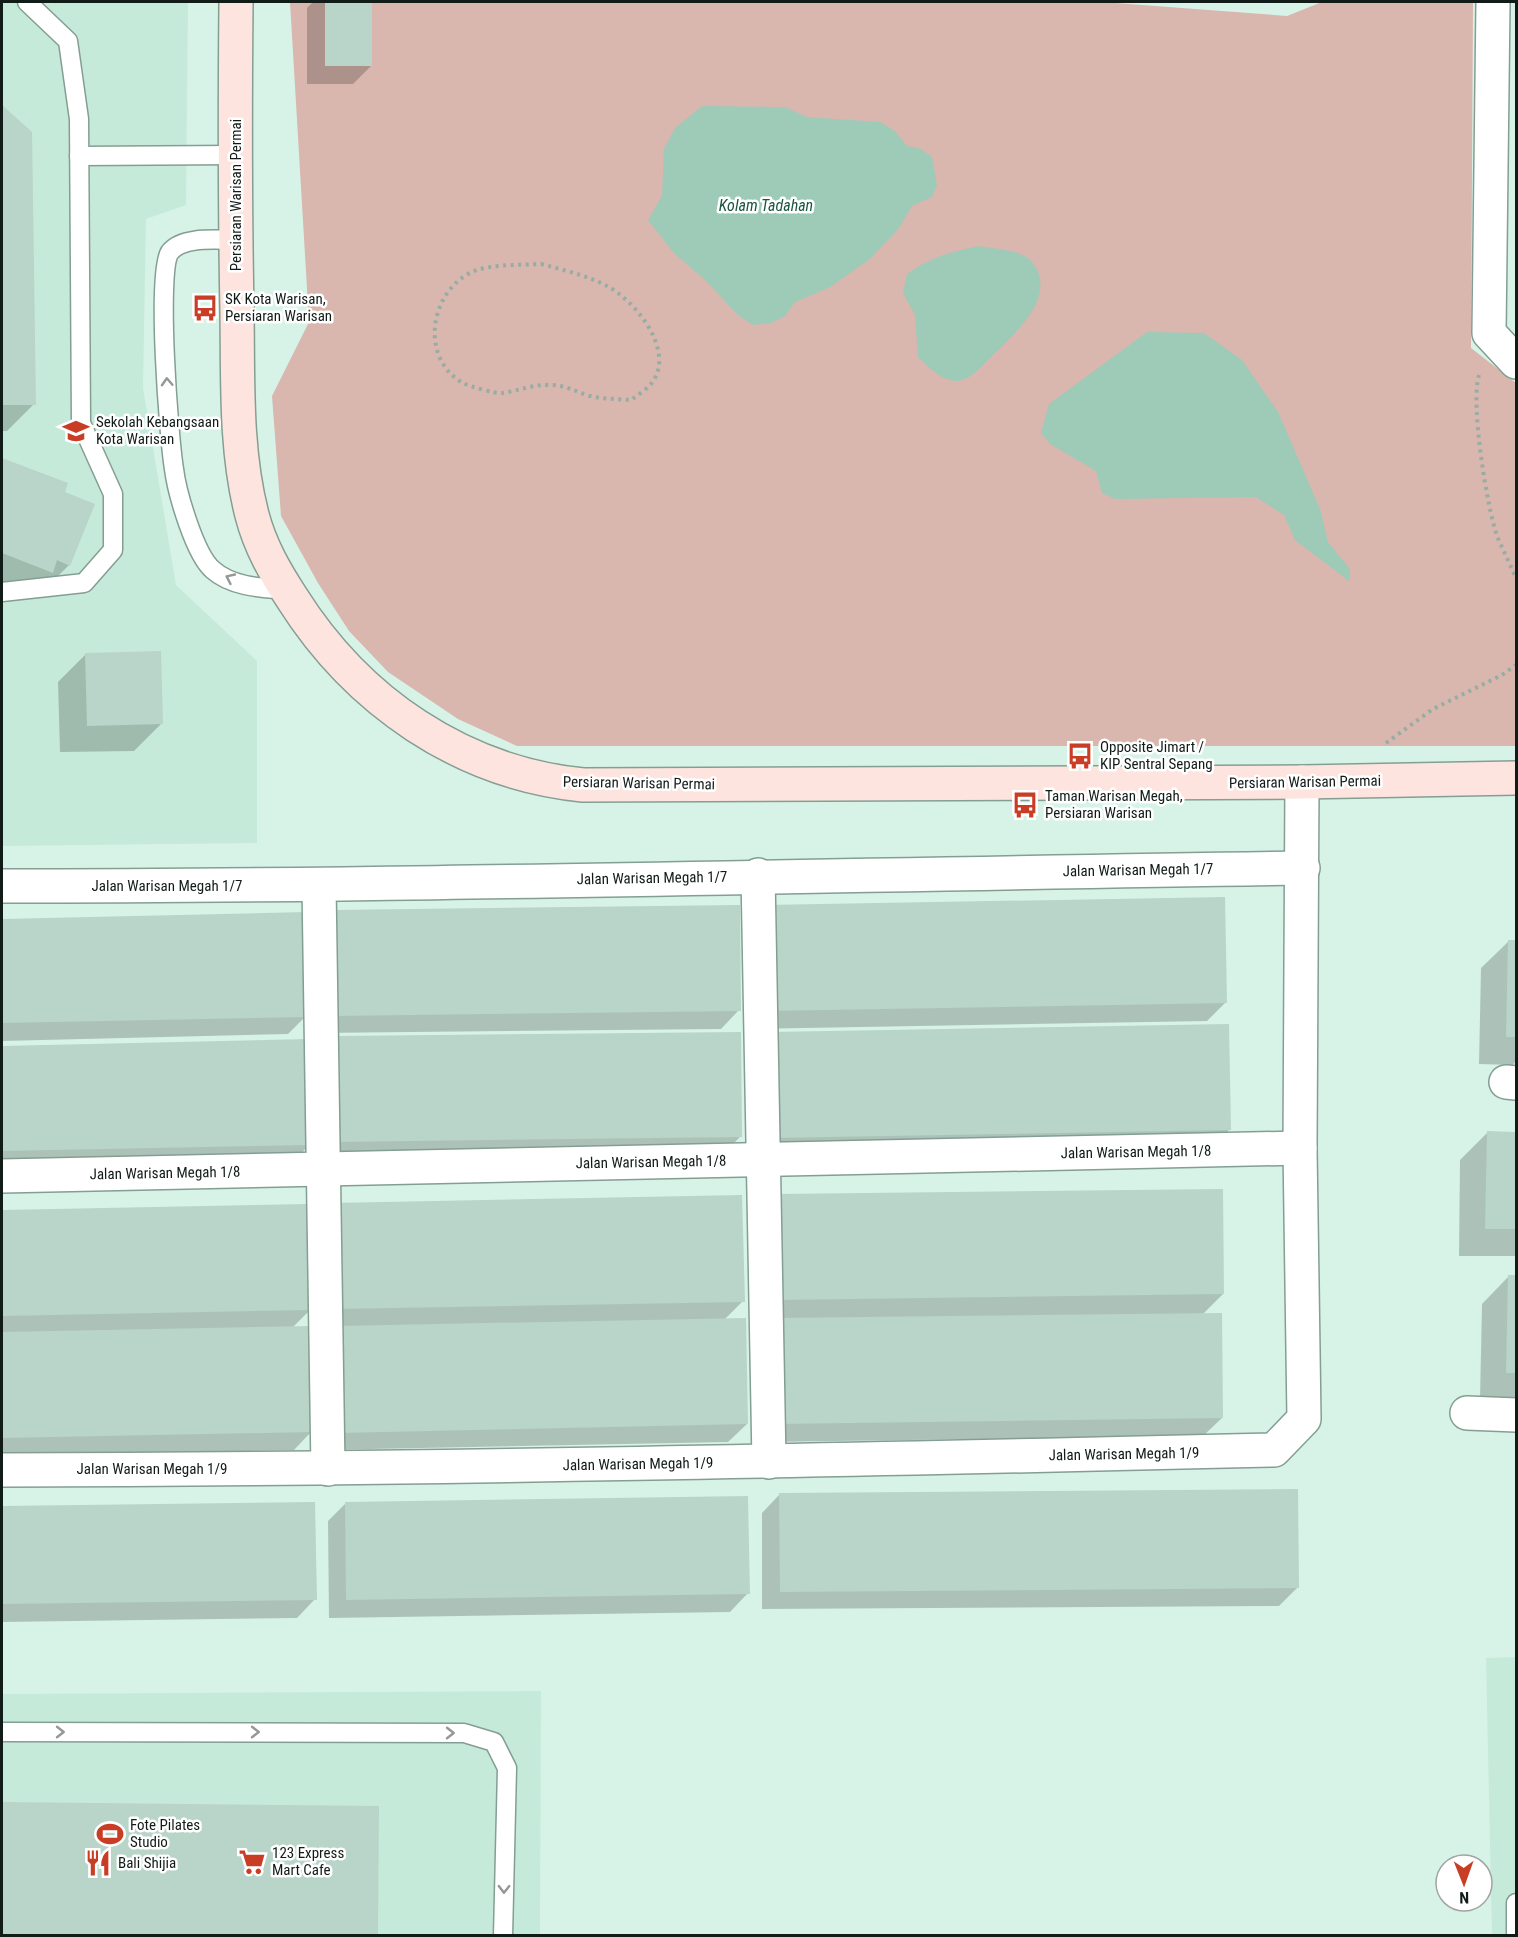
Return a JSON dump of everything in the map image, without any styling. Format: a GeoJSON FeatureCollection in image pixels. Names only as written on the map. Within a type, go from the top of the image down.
{"type":"FeatureCollection","features":[{"type":"Feature","properties":{"kind":"street","name":"Persiaran Warisan Permai"},"geometry":{"type":"LineString","coordinates":[[236,2],[238,413],[252,514],[268,559],[310,627],[354,677],[386,706],[468,755],[512,772],[551,782],[583,785],[1302,782],[1516,778]]}},
{"type":"Feature","properties":{"kind":"street"},"geometry":{"type":"LineString","coordinates":[[1493,2],[1505,59],[1502,347]]}},
{"type":"Feature","properties":{"kind":"street"},"geometry":{"type":"LineString","coordinates":[[1300,1148],[1302,782]]}},
{"type":"Feature","properties":{"kind":"street","name":"Jalan Warisan Megah 1/7"},"geometry":{"type":"LineString","coordinates":[[2,886],[319,886],[758,875],[1303,868]]}},
{"type":"Feature","properties":{"kind":"street"},"geometry":{"type":"LineString","coordinates":[[758,875],[769,1462]]}},
{"type":"Feature","properties":{"kind":"street"},"geometry":{"type":"LineString","coordinates":[[319,886],[328,1469]]}},
{"type":"Feature","properties":{"kind":"street","name":"Jalan Warisan Megah 1/8"},"geometry":{"type":"LineString","coordinates":[[2,1176],[1300,1148]]}},
{"type":"Feature","properties":{"kind":"street","name":"Jalan Warisan Megah 1/9"},"geometry":{"type":"LineString","coordinates":[[2,1470],[328,1469],[769,1462],[1274,1450],[1304,1419],[1300,1148]]}},
{"type":"Feature","properties":{"kind":"street"},"geometry":{"type":"LineString","coordinates":[[1467,1413],[1516,1415]]}},
{"type":"Feature","properties":{"kind":"lane"},"geometry":{"type":"LineString","coordinates":[[2,592],[84,583],[113,550],[113,494],[81,423],[79,119],[68,41],[27,2]]}},
{"type":"Feature","properties":{"kind":"lane"},"geometry":{"type":"LineString","coordinates":[[79,156],[235,156]]}},
{"type":"Feature","properties":{"kind":"lane"},"geometry":{"type":"LineString","coordinates":[[236,240],[182,244],[170,252],[165,267],[165,326],[174,471],[192,537],[212,570],[247,586],[286,590]]}},
{"type":"Feature","properties":{"kind":"lane"},"geometry":{"type":"LineString","coordinates":[[2,1732],[464,1733],[494,1742],[507,1768],[503,1935]]}},
{"type":"Feature","properties":{"kind":"lane"},"geometry":{"type":"LineString","coordinates":[[1516,1903],[1516,1935]]}},
{"type":"Feature","properties":{"kind":"path"},"geometry":{"type":"LineString","coordinates":[[541,264],[574,272],[609,287],[631,304],[648,324],[658,363],[655,378],[644,392],[631,400],[590,395],[552,384],[499,394],[465,384],[453,376],[438,355],[434,341],[435,322],[440,301],[454,284],[477,270],[541,264]]}},
{"type":"Feature","properties":{"kind":"path"},"geometry":{"type":"LineString","coordinates":[[1502,347],[1479,377],[1476,398],[1491,513],[1497,535],[1516,578]]}},
{"type":"Feature","properties":{"kind":"path"},"geometry":{"type":"LineString","coordinates":[[1381,747],[1433,709],[1502,675],[1516,664]]}},
{"type":"Feature","properties":{"kind":"shaded area","name":"Sekolah Kebangsaan Kota Warisan"},"geometry":{"type":"Polygon","coordinates":[[[2,2],[188,2],[186,205],[146,219],[143,388],[176,585],[257,661],[257,843],[2,846],[2,2]]]}},
{"type":"Feature","properties":{"kind":"shaded area"},"geometry":{"type":"Polygon","coordinates":[[[290,2],[1102,2],[1287,16],[1322,2],[1473,2],[1471,348],[1516,383],[1516,746],[517,746],[458,719],[388,672],[349,631],[318,583],[281,516],[272,396],[309,322],[290,2]]]}},
{"type":"Feature","properties":{"kind":"shaded area"},"geometry":{"type":"Polygon","coordinates":[[[1516,1657],[1516,1935],[1492,1935],[1494,1853],[1490,1853],[1486,1658],[1516,1657]]]}},
{"type":"Feature","properties":{"kind":"shaded area"},"geometry":{"type":"Polygon","coordinates":[[[541,1691],[540,1935],[2,1935],[2,1694],[541,1691]]]}},
{"type":"Feature","properties":{"kind":"water","name":"Kolam Tadahan"},"geometry":{"type":"Polygon","coordinates":[[[702,106],[785,107],[807,117],[880,122],[895,131],[907,146],[919,148],[932,157],[937,185],[932,197],[912,206],[899,228],[870,259],[830,287],[795,302],[785,316],[771,323],[753,325],[739,316],[705,280],[674,253],[648,220],[662,196],[664,149],[675,128],[702,106]]]}},
{"type":"Feature","properties":{"kind":"water"},"geometry":{"type":"Polygon","coordinates":[[[979,246],[1022,254],[1032,262],[1039,275],[1040,288],[1031,313],[1012,336],[972,375],[961,380],[950,380],[935,372],[918,357],[915,315],[903,293],[907,274],[941,256],[979,246]]]}},
{"type":"Feature","properties":{"kind":"water"},"geometry":{"type":"Polygon","coordinates":[[[1147,332],[1204,333],[1242,360],[1278,412],[1320,509],[1328,542],[1350,569],[1349,581],[1295,540],[1284,515],[1256,497],[1115,499],[1102,493],[1096,471],[1050,444],[1041,433],[1049,404],[1147,332]]]}},
{"type":"Feature","properties":{"kind":"building"},"geometry":{"type":"Polygon","coordinates":[[[325,2],[372,2],[372,66],[325,66],[325,2]]]}},
{"type":"Feature","properties":{"kind":"building"},"geometry":{"type":"Polygon","coordinates":[[[2,105],[32,132],[36,405],[2,405],[2,105]]]}},
{"type":"Feature","properties":{"kind":"building"},"geometry":{"type":"Polygon","coordinates":[[[2,458],[68,483],[65,492],[95,504],[70,566],[57,560],[53,573],[2,553],[2,458]]]}},
{"type":"Feature","properties":{"kind":"building"},"geometry":{"type":"Polygon","coordinates":[[[161,651],[163,724],[87,726],[85,653],[161,651]]]}},
{"type":"Feature","properties":{"kind":"building"},"geometry":{"type":"Polygon","coordinates":[[[1225,897],[1227,1003],[767,1011],[765,905],[1225,897]]]}},
{"type":"Feature","properties":{"kind":"building"},"geometry":{"type":"Polygon","coordinates":[[[740,905],[741,1011],[334,1016],[333,910],[740,905]]]}},
{"type":"Feature","properties":{"kind":"building"},"geometry":{"type":"Polygon","coordinates":[[[306,912],[308,1017],[2,1023],[2,919],[306,912]]]}},
{"type":"Feature","properties":{"kind":"building"},"geometry":{"type":"Polygon","coordinates":[[[1508,940],[1516,940],[1516,1037],[1506,1037],[1508,940]]]}},
{"type":"Feature","properties":{"kind":"building"},"geometry":{"type":"Polygon","coordinates":[[[1229,1024],[1231,1130],[771,1138],[770,1032],[1229,1024]]]}},
{"type":"Feature","properties":{"kind":"building"},"geometry":{"type":"Polygon","coordinates":[[[741,1032],[742,1137],[335,1142],[334,1036],[741,1032]]]}},
{"type":"Feature","properties":{"kind":"building"},"geometry":{"type":"Polygon","coordinates":[[[310,1039],[311,1145],[2,1151],[2,1046],[310,1039]]]}},
{"type":"Feature","properties":{"kind":"building"},"geometry":{"type":"Polygon","coordinates":[[[1487,1131],[1516,1132],[1516,1229],[1485,1229],[1487,1131]]]}},
{"type":"Feature","properties":{"kind":"building"},"geometry":{"type":"Polygon","coordinates":[[[1223,1189],[1224,1294],[778,1300],[777,1194],[1223,1189]]]}},
{"type":"Feature","properties":{"kind":"building"},"geometry":{"type":"Polygon","coordinates":[[[742,1195],[745,1302],[335,1309],[333,1203],[742,1195]]]}},
{"type":"Feature","properties":{"kind":"building"},"geometry":{"type":"Polygon","coordinates":[[[309,1204],[311,1310],[2,1316],[2,1210],[309,1204]]]}},
{"type":"Feature","properties":{"kind":"building"},"geometry":{"type":"Polygon","coordinates":[[[1508,1275],[1516,1275],[1516,1373],[1506,1373],[1508,1275]]]}},
{"type":"Feature","properties":{"kind":"building"},"geometry":{"type":"Polygon","coordinates":[[[1222,1313],[1223,1418],[777,1424],[776,1318],[1222,1313]]]}},
{"type":"Feature","properties":{"kind":"building"},"geometry":{"type":"Polygon","coordinates":[[[746,1318],[748,1424],[338,1433],[336,1326],[746,1318]]]}},
{"type":"Feature","properties":{"kind":"building"},"geometry":{"type":"Polygon","coordinates":[[[311,1326],[313,1432],[2,1438],[2,1332],[311,1326]]]}},
{"type":"Feature","properties":{"kind":"building"},"geometry":{"type":"Polygon","coordinates":[[[1298,1489],[1299,1588],[780,1592],[779,1493],[1298,1489]]]}},
{"type":"Feature","properties":{"kind":"building"},"geometry":{"type":"Polygon","coordinates":[[[748,1496],[750,1594],[346,1600],[345,1502],[748,1496]]]}},
{"type":"Feature","properties":{"kind":"building"},"geometry":{"type":"Polygon","coordinates":[[[315,1502],[317,1600],[2,1604],[2,1506],[315,1502]]]}},
{"type":"Feature","properties":{"kind":"building"},"geometry":{"type":"Polygon","coordinates":[[[2,1802],[379,1806],[378,1936],[2,1936],[2,1802]]]}},
{"type":"Feature","properties":{"kind":"place","name":"SK Kota Warisan, Persiaran Warisan"},"geometry":{"type":"Point","coordinates":[205,308]}},
{"type":"Feature","properties":{"kind":"place","name":"Sekolah Kebangsaan Kota Warisan"},"geometry":{"type":"Point","coordinates":[76,431]}},
{"type":"Feature","properties":{"kind":"place","name":"Opposite Jimart / KIP Sentral Sepang"},"geometry":{"type":"Point","coordinates":[1080,756]}},
{"type":"Feature","properties":{"kind":"place","name":"Taman Warisan Megah, Persiaran Warisan"},"geometry":{"type":"Point","coordinates":[1025,805]}},
{"type":"Feature","properties":{"kind":"place","name":"Fote Pilates Studio"},"geometry":{"type":"Point","coordinates":[110,1834]}},
{"type":"Feature","properties":{"kind":"place","name":"123 Express Mart Cafe"},"geometry":{"type":"Point","coordinates":[252,1862]}},
{"type":"Feature","properties":{"kind":"place","name":"Bali Shijia"},"geometry":{"type":"Point","coordinates":[98,1863]}}]}
